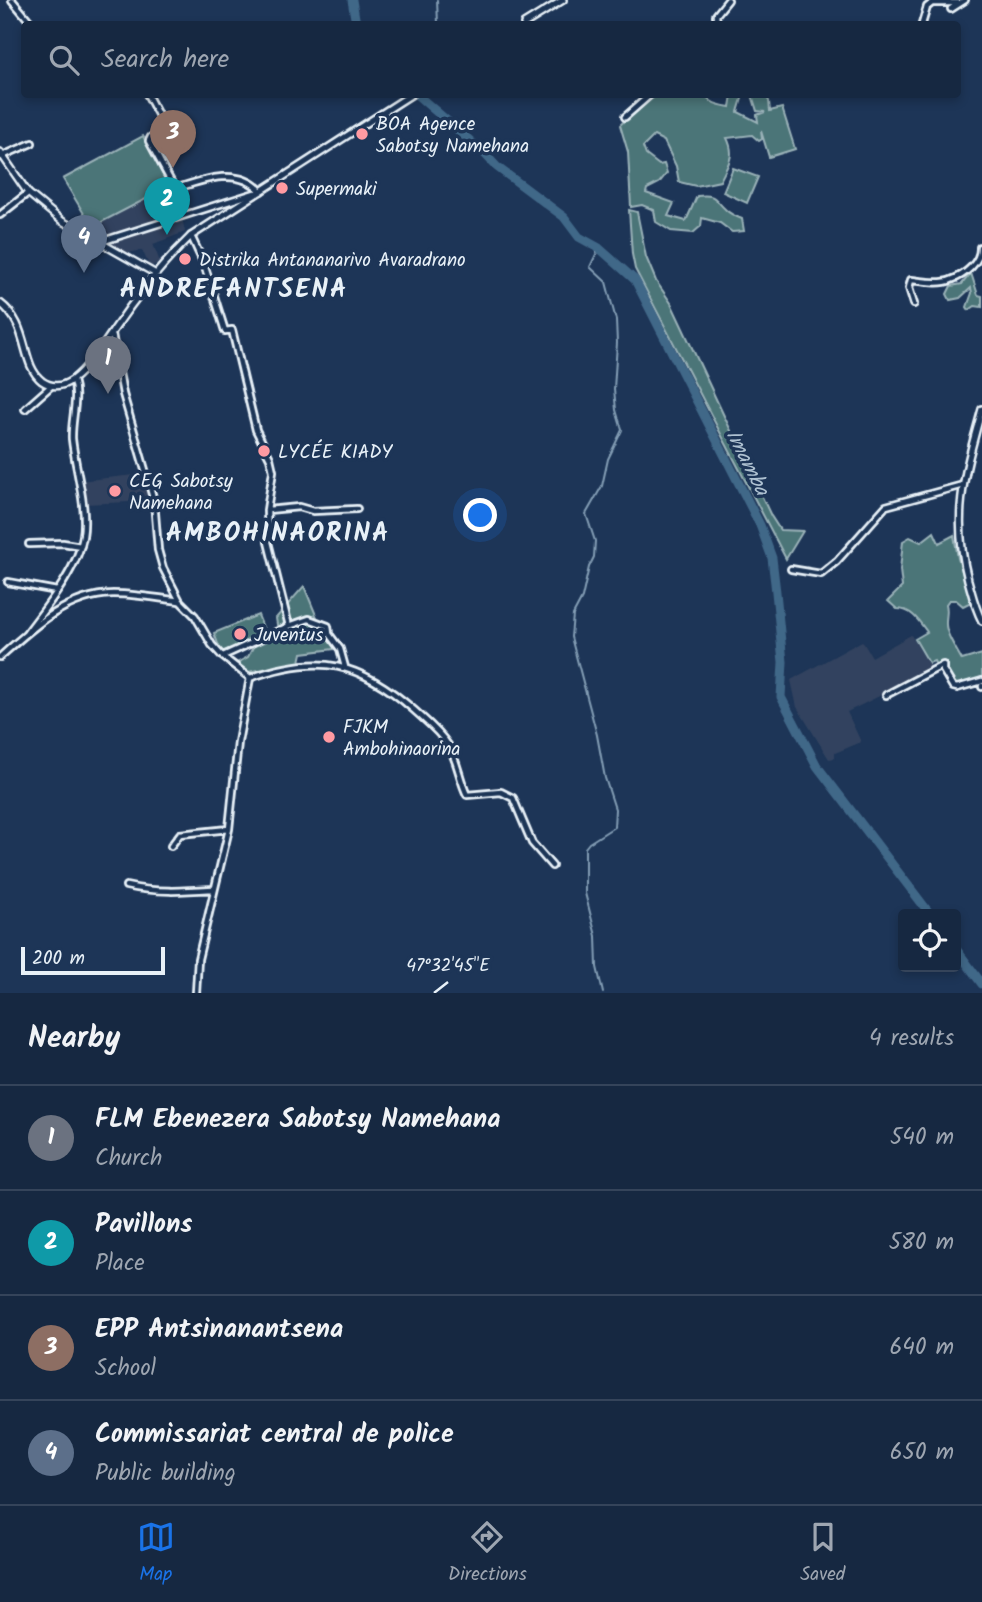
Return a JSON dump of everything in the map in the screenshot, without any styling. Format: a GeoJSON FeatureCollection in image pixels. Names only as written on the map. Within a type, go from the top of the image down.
{"type":"FeatureCollection","features":[{"type":"Feature","properties":{"kind":"main road"},"geometry":{"type":"LineString","coordinates":[[529,21],[563,0]]}},
{"type":"Feature","properties":{"kind":"main road"},"geometry":{"type":"LineString","coordinates":[[0,303],[10,311],[20,327],[34,372],[41,380],[51,386],[60,386],[73,380],[112,334],[156,274],[191,236],[406,98]]}},
{"type":"Feature","properties":{"kind":"main road"},"geometry":{"type":"LineString","coordinates":[[1,155],[28,193],[62,221],[156,274]]}},
{"type":"Feature","properties":{"kind":"main road"},"geometry":{"type":"LineString","coordinates":[[982,409],[963,485],[959,530],[961,554],[982,621]]}},
{"type":"Feature","properties":{"kind":"street"},"geometry":{"type":"LineString","coordinates":[[12,0],[30,21]]}},
{"type":"Feature","properties":{"kind":"street"},"geometry":{"type":"LineString","coordinates":[[717,21],[716,15],[728,0]]}},
{"type":"Feature","properties":{"kind":"street"},"geometry":{"type":"LineString","coordinates":[[951,9],[964,0]]}},
{"type":"Feature","properties":{"kind":"street"},"geometry":{"type":"LineString","coordinates":[[923,21],[927,8],[932,3],[958,3]]}},
{"type":"Feature","properties":{"kind":"street"},"geometry":{"type":"LineString","coordinates":[[99,243],[261,191],[255,185],[222,174],[175,189],[149,141],[161,132],[164,126],[149,98]]}},
{"type":"Feature","properties":{"kind":"street"},"geometry":{"type":"LineString","coordinates":[[625,117],[646,98]]}},
{"type":"Feature","properties":{"kind":"street"},"geometry":{"type":"LineString","coordinates":[[1,155],[32,143]]}},
{"type":"Feature","properties":{"kind":"street"},"geometry":{"type":"LineString","coordinates":[[0,215],[28,193]]}},
{"type":"Feature","properties":{"kind":"street"},"geometry":{"type":"LineString","coordinates":[[191,236],[204,264],[225,331],[232,330],[256,430],[270,458],[273,484],[267,510],[268,542],[289,625]]}},
{"type":"Feature","properties":{"kind":"street"},"geometry":{"type":"LineString","coordinates":[[914,304],[909,288],[911,280],[951,281],[976,264],[982,247]]}},
{"type":"Feature","properties":{"kind":"street"},"geometry":{"type":"LineString","coordinates":[[112,334],[123,394],[154,501],[158,550],[163,568],[180,601],[195,616],[212,645],[250,678]]}},
{"type":"Feature","properties":{"kind":"street"},"geometry":{"type":"LineString","coordinates":[[26,634],[76,561],[84,535],[81,491],[72,437],[75,394],[73,380]]}},
{"type":"Feature","properties":{"kind":"street"},"geometry":{"type":"LineString","coordinates":[[25,409],[51,386]]}},
{"type":"Feature","properties":{"kind":"street"},"geometry":{"type":"LineString","coordinates":[[791,569],[821,574],[837,561],[886,506],[963,485]]}},
{"type":"Feature","properties":{"kind":"street"},"geometry":{"type":"LineString","coordinates":[[267,510],[299,507],[313,511],[357,509]]}},
{"type":"Feature","properties":{"kind":"street"},"geometry":{"type":"LineString","coordinates":[[29,544],[80,546]]}},
{"type":"Feature","properties":{"kind":"street"},"geometry":{"type":"LineString","coordinates":[[8,582],[57,591]]}},
{"type":"Feature","properties":{"kind":"street"},"geometry":{"type":"LineString","coordinates":[[0,657],[66,605],[93,596],[114,594],[180,601]]}},
{"type":"Feature","properties":{"kind":"street"},"geometry":{"type":"LineString","coordinates":[[222,656],[289,625],[309,620],[328,626],[329,634],[340,649],[345,667]]}},
{"type":"Feature","properties":{"kind":"street"},"geometry":{"type":"LineString","coordinates":[[250,678],[271,670],[325,664],[345,667],[367,675],[394,692],[433,726],[457,762],[460,781],[467,795],[500,792],[513,798],[532,843],[552,866]]}},
{"type":"Feature","properties":{"kind":"street"},"geometry":{"type":"LineString","coordinates":[[886,695],[943,665],[953,687],[982,685]]}},
{"type":"Feature","properties":{"kind":"street"},"geometry":{"type":"LineString","coordinates":[[195,993],[198,959],[229,829],[238,742],[250,678]]}},
{"type":"Feature","properties":{"kind":"street"},"geometry":{"type":"LineString","coordinates":[[171,846],[180,834],[229,829]]}},
{"type":"Feature","properties":{"kind":"street"},"geometry":{"type":"LineString","coordinates":[[126,886],[146,891],[169,892],[214,889]]}},
{"type":"Feature","properties":{"kind":"shaded area"},"geometry":{"type":"Polygon","coordinates":[[[170,186],[173,190],[183,192],[191,210],[256,191],[182,218],[185,232],[153,244],[160,262],[150,267],[142,250],[128,253],[72,224],[85,214],[93,227],[170,186]]]}},
{"type":"Feature","properties":{"kind":"shaded area","name":"CEG Sabotsy Namehana"},"geometry":{"type":"Polygon","coordinates":[[[144,474],[151,501],[84,504],[79,481],[144,474]]]}},
{"type":"Feature","properties":{"kind":"shaded area"},"geometry":{"type":"Polygon","coordinates":[[[911,635],[932,670],[847,712],[861,742],[835,753],[835,758],[829,759],[797,707],[791,680],[862,641],[872,657],[911,635]]]}},
{"type":"Feature","properties":{"kind":"green space"},"geometry":{"type":"Polygon","coordinates":[[[649,98],[708,98],[719,105],[730,107],[732,98],[742,98],[738,112],[758,122],[757,115],[765,112],[757,111],[753,98],[767,98],[770,111],[782,108],[795,149],[769,157],[761,131],[762,139],[759,141],[752,135],[727,138],[731,155],[720,181],[696,186],[679,182],[676,166],[664,141],[654,136],[643,147],[646,155],[659,165],[664,164],[667,173],[659,183],[647,189],[646,193],[674,203],[668,216],[686,221],[697,196],[714,198],[729,213],[742,219],[744,231],[732,232],[720,223],[702,218],[701,226],[693,233],[671,231],[656,222],[654,210],[642,205],[631,207],[628,152],[620,125],[649,98]]]}},
{"type":"Feature","properties":{"kind":"green space"},"geometry":{"type":"Polygon","coordinates":[[[143,136],[169,187],[92,227],[63,179],[143,136]]]}},
{"type":"Feature","properties":{"kind":"green space"},"geometry":{"type":"Polygon","coordinates":[[[733,168],[758,177],[747,203],[723,192],[733,168]]]}},
{"type":"Feature","properties":{"kind":"green space"},"geometry":{"type":"Polygon","coordinates":[[[629,210],[637,212],[646,257],[656,281],[671,303],[771,516],[780,530],[803,531],[786,559],[635,269],[629,210]]]}},
{"type":"Feature","properties":{"kind":"green space"},"geometry":{"type":"Polygon","coordinates":[[[971,273],[978,295],[982,296],[982,307],[975,306],[969,310],[967,307],[971,288],[960,298],[950,300],[947,294],[951,286],[962,284],[971,273]]]}},
{"type":"Feature","properties":{"kind":"green space"},"geometry":{"type":"Polygon","coordinates":[[[934,532],[939,543],[954,535],[971,602],[963,606],[956,600],[949,600],[946,604],[949,637],[962,660],[982,654],[982,676],[976,681],[960,685],[952,682],[945,662],[936,665],[934,661],[929,663],[915,639],[927,632],[918,620],[911,613],[897,609],[888,601],[902,587],[900,570],[903,541],[910,537],[921,542],[934,532]]]}},
{"type":"Feature","properties":{"kind":"green space"},"geometry":{"type":"Polygon","coordinates":[[[304,586],[318,620],[335,645],[334,649],[302,653],[300,662],[248,672],[237,663],[248,657],[253,647],[278,631],[276,618],[304,586]]]}},
{"type":"Feature","properties":{"kind":"green space","name":"Juventus"},"geometry":{"type":"Polygon","coordinates":[[[258,615],[266,635],[221,652],[214,633],[258,615]]]}},
{"type":"Feature","properties":{"kind":"waterway","name":"Imamba"},"geometry":{"type":"LineString","coordinates":[[352,0],[356,21]]}},
{"type":"Feature","properties":{"kind":"waterway"},"geometry":{"type":"LineString","coordinates":[[437,0],[438,21]]}},
{"type":"Feature","properties":{"kind":"waterway","name":"Imamba"},"geometry":{"type":"LineString","coordinates":[[421,98],[497,167],[564,217],[579,237],[599,248],[635,280],[760,525],[772,558],[783,662],[781,697],[817,766],[926,909]]}},
{"type":"Feature","properties":{"kind":"waterway"},"geometry":{"type":"LineString","coordinates":[[599,248],[590,267],[606,282],[616,320],[614,389],[622,430],[608,459],[602,486],[586,514],[595,541],[594,557],[582,598],[573,615],[571,637],[615,809],[614,827],[585,848],[585,893],[596,936],[597,967],[603,993]]}},
{"type":"Feature","properties":{"kind":"waterway","name":"Imamba"},"geometry":{"type":"LineString","coordinates":[[961,956],[982,984]]}},
{"type":"Feature","properties":{"kind":"place","name":"BOA Agence Sabotsy Namehana"},"geometry":{"type":"Point","coordinates":[362,134]}},
{"type":"Feature","properties":{"kind":"place","name":"EPP Antsinanantsena"},"geometry":{"type":"Point","coordinates":[173,168]}},
{"type":"Feature","properties":{"kind":"place","name":"Supermaki"},"geometry":{"type":"Point","coordinates":[282,188]}},
{"type":"Feature","properties":{"kind":"place","name":"Pavillons"},"geometry":{"type":"Point","coordinates":[167,235]}},
{"type":"Feature","properties":{"kind":"place","name":"Distrika Antananarivo Avaradrano"},"geometry":{"type":"Point","coordinates":[185,259]}},
{"type":"Feature","properties":{"kind":"place","name":"Commissariat central de police"},"geometry":{"type":"Point","coordinates":[84,273]}},
{"type":"Feature","properties":{"kind":"place","name":"FLM Ebenezera Sabotsy Namehana"},"geometry":{"type":"Point","coordinates":[108,394]}},
{"type":"Feature","properties":{"kind":"place","name":"LYCÉE KIADY"},"geometry":{"type":"Point","coordinates":[264,451]}},
{"type":"Feature","properties":{"kind":"place","name":"CEG Sabotsy Namehana"},"geometry":{"type":"Point","coordinates":[115,491]}},
{"type":"Feature","properties":{"kind":"place","name":"Juventus"},"geometry":{"type":"Point","coordinates":[240,634]}},
{"type":"Feature","properties":{"kind":"place","name":"FJKM Ambohinaorina"},"geometry":{"type":"Point","coordinates":[329,737]}},
{"type":"Feature","properties":{"kind":"district","name":"ANDREFANTSENA"},"geometry":{"type":"Point","coordinates":[234,288]}},
{"type":"Feature","properties":{"kind":"district","name":"AMBOHINAORINA"},"geometry":{"type":"Point","coordinates":[278,532]}}]}
